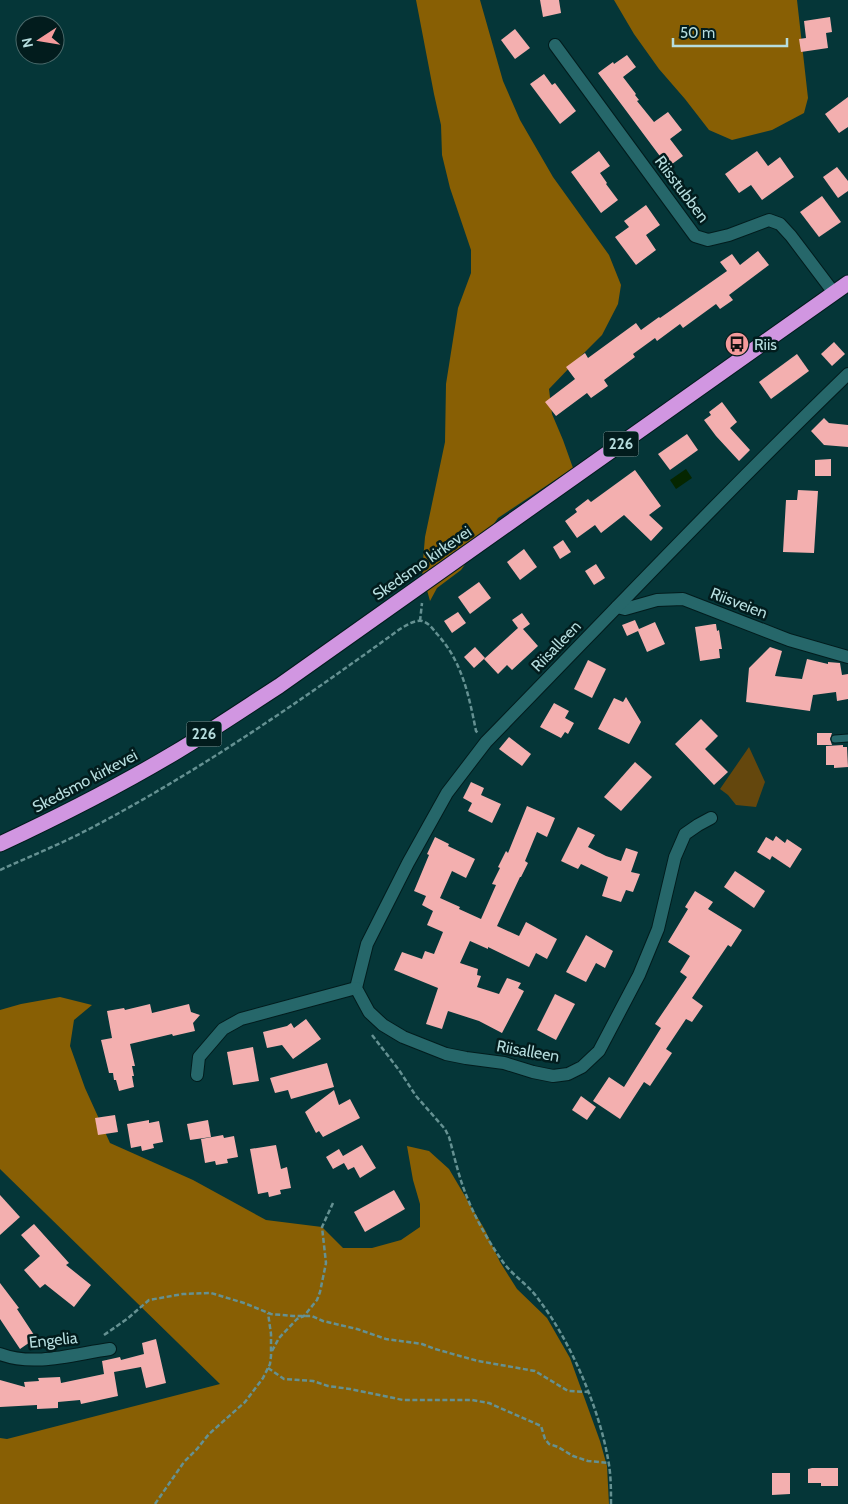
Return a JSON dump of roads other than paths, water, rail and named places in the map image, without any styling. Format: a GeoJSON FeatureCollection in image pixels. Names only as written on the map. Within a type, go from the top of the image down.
{"type":"FeatureCollection","features":[{"type":"Feature","properties":{"kind":"highway","name":"Skedsmo kirkevei"},"geometry":{"type":"LineString","coordinates":[[0,844],[71,810],[143,771],[279,686],[848,283]]}},
{"type":"Feature","properties":{"kind":"street","name":"Riisstubben"},"geometry":{"type":"LineString","coordinates":[[555,45],[695,236],[708,240],[729,235],[769,220],[780,224],[834,293]]}},
{"type":"Feature","properties":{"kind":"street","name":"Riisalleen"},"geometry":{"type":"LineString","coordinates":[[711,818],[685,834],[676,857],[658,929],[638,975],[599,1051],[582,1067],[568,1074],[553,1076],[533,1072],[504,1062],[446,1054],[403,1037],[383,1025],[369,1012],[356,988],[367,944],[408,863],[446,793],[486,742],[751,468],[848,374]]}},
{"type":"Feature","properties":{"kind":"street","name":"Riisveien"},"geometry":{"type":"LineString","coordinates":[[616,607],[625,609],[658,600],[682,599],[789,640],[848,656]]}},
{"type":"Feature","properties":{"kind":"street"},"geometry":{"type":"LineString","coordinates":[[198,1075],[199,1057],[223,1029],[241,1019],[356,988]]}},
{"type":"Feature","properties":{"kind":"street","name":"Engelia"},"geometry":{"type":"LineString","coordinates":[[0,1354],[10,1358],[27,1360],[48,1359],[110,1349]]}},
{"type":"Feature","properties":{"kind":"lane"},"geometry":{"type":"LineString","coordinates":[[835,739],[848,738]]}},
{"type":"Feature","properties":{"kind":"place","name":"Riis"},"geometry":{"type":"Point","coordinates":[737,344]}}]}
